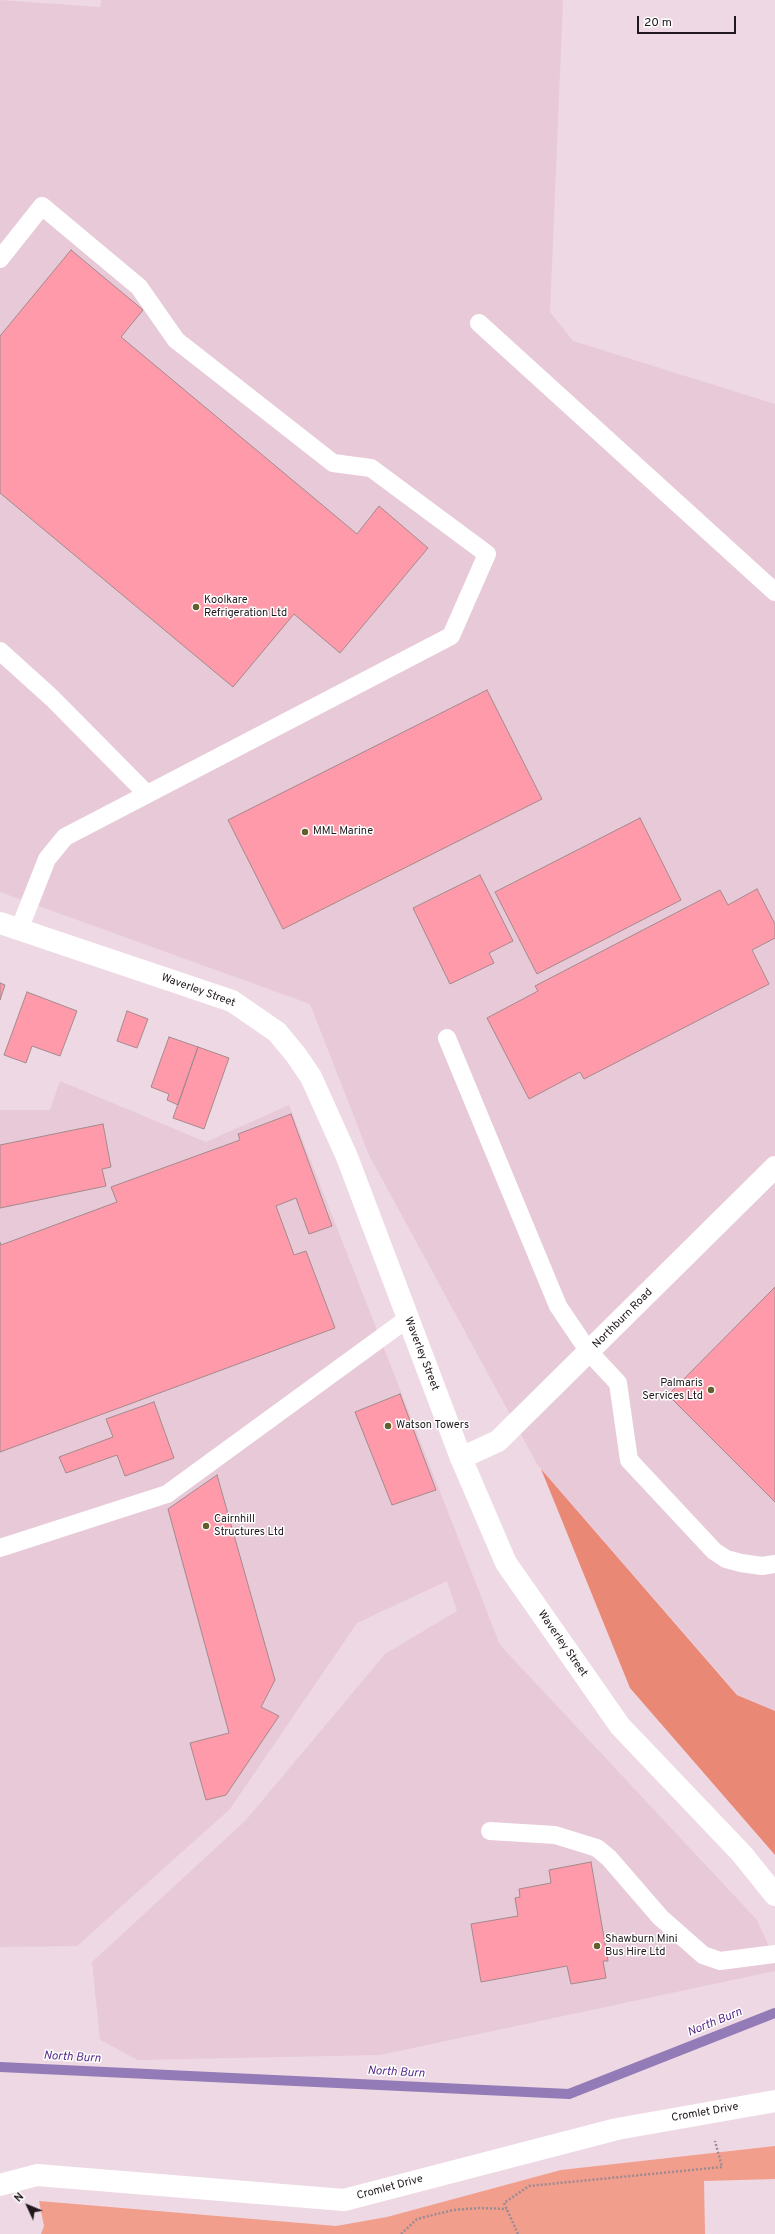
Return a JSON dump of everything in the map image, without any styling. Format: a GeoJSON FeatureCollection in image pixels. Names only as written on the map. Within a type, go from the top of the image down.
{"type":"FeatureCollection","features":[{"type":"Feature","properties":{"kind":"main road","name":"Waverley Street"},"geometry":{"type":"LineString","coordinates":[[10,926],[232,1001],[277,1032],[296,1055],[314,1084],[347,1157],[407,1319],[461,1458],[506,1563],[620,1726],[742,1854],[775,1895]]}},
{"type":"Feature","properties":{"kind":"main road","name":"Northburn Road"},"geometry":{"type":"LineString","coordinates":[[461,1458],[498,1441],[775,1167]]}},
{"type":"Feature","properties":{"kind":"main road","name":"Cromlet Drive"},"geometry":{"type":"LineString","coordinates":[[0,2185],[37,2175],[344,2200],[616,2129],[775,2101]]}},
{"type":"Feature","properties":{"kind":"lane"},"geometry":{"type":"LineString","coordinates":[[0,259],[42,206],[139,287],[176,340],[333,463],[371,468],[487,554],[451,636],[146,793],[65,837],[47,859],[10,926]]}},
{"type":"Feature","properties":{"kind":"lane"},"geometry":{"type":"LineString","coordinates":[[479,323],[775,592]]}},
{"type":"Feature","properties":{"kind":"lane"},"geometry":{"type":"LineString","coordinates":[[0,651],[52,698],[146,793]]}},
{"type":"Feature","properties":{"kind":"lane"},"geometry":{"type":"LineString","coordinates":[[447,1038],[558,1306],[589,1352],[618,1383],[629,1460],[714,1551],[726,1559],[741,1563],[762,1566],[775,1564]]}},
{"type":"Feature","properties":{"kind":"lane"},"geometry":{"type":"LineString","coordinates":[[0,1548],[167,1494],[407,1319]]}},
{"type":"Feature","properties":{"kind":"lane"},"geometry":{"type":"LineString","coordinates":[[490,1831],[555,1835],[590,1844],[597,1848],[609,1858],[660,1917],[703,1955],[720,1961],[775,1954]]}},
{"type":"Feature","properties":{"kind":"path"},"geometry":{"type":"LineString","coordinates":[[518,2234],[504,2203],[529,2186],[722,2167],[708,2112]]}},
{"type":"Feature","properties":{"kind":"path"},"geometry":{"type":"LineString","coordinates":[[401,2234],[417,2219],[453,2210],[479,2208],[507,2209]]}},
{"type":"Feature","properties":{"kind":"shaded area"},"geometry":{"type":"Polygon","coordinates":[[[0,0],[100,7],[101,0],[563,0],[550,312],[573,341],[775,404],[775,1711],[738,1695],[537,1464],[369,1155],[310,1004],[0,892],[0,0]]]}},
{"type":"Feature","properties":{"kind":"shaded area"},"geometry":{"type":"Polygon","coordinates":[[[60,1081],[206,1142],[289,1105],[500,1645],[757,1920],[775,1960],[775,1971],[380,2055],[138,2060],[100,2040],[92,1962],[246,1820],[385,1654],[457,1611],[447,1581],[357,1623],[230,1809],[77,1946],[0,1947],[0,1110],[50,1110],[60,1081]]]}},
{"type":"Feature","properties":{"kind":"shaded area"},"geometry":{"type":"Polygon","coordinates":[[[541,1469],[737,1695],[775,1711],[775,1855],[630,1688],[541,1469]]]}},
{"type":"Feature","properties":{"kind":"shaded area"},"geometry":{"type":"Polygon","coordinates":[[[775,2146],[775,2179],[704,2181],[705,2234],[41,2234],[44,2226],[39,2201],[336,2226],[387,2217],[561,2170],[775,2146]]]}},
{"type":"Feature","properties":{"kind":"building"},"geometry":{"type":"Polygon","coordinates":[[[71,250],[143,310],[121,337],[357,534],[379,506],[428,548],[340,653],[294,614],[233,687],[0,493],[0,336],[71,250]]]}},
{"type":"Feature","properties":{"kind":"building"},"geometry":{"type":"Polygon","coordinates":[[[487,690],[542,799],[283,929],[228,820],[487,690]]]}},
{"type":"Feature","properties":{"kind":"building"},"geometry":{"type":"Polygon","coordinates":[[[640,818],[681,900],[537,974],[495,892],[640,818]]]}},
{"type":"Feature","properties":{"kind":"building"},"geometry":{"type":"Polygon","coordinates":[[[480,875],[513,941],[489,953],[494,963],[450,984],[413,908],[480,875]]]}},
{"type":"Feature","properties":{"kind":"building"},"geometry":{"type":"Polygon","coordinates":[[[757,889],[775,924],[775,938],[752,950],[769,984],[584,1079],[580,1072],[529,1099],[487,1018],[538,991],[535,986],[720,890],[728,905],[757,889]]]}},
{"type":"Feature","properties":{"kind":"building"},"geometry":{"type":"Polygon","coordinates":[[[0,983],[5,985],[0,1000],[0,983]]]}},
{"type":"Feature","properties":{"kind":"building"},"geometry":{"type":"Polygon","coordinates":[[[27,992],[77,1011],[60,1056],[32,1046],[26,1063],[4,1055],[27,992]]]}},
{"type":"Feature","properties":{"kind":"building"},"geometry":{"type":"Polygon","coordinates":[[[127,1011],[148,1019],[137,1048],[117,1041],[127,1011]]]}},
{"type":"Feature","properties":{"kind":"building"},"geometry":{"type":"Polygon","coordinates":[[[169,1037],[198,1047],[178,1105],[167,1100],[169,1094],[151,1087],[169,1037]]]}},
{"type":"Feature","properties":{"kind":"building"},"geometry":{"type":"Polygon","coordinates":[[[198,1047],[229,1058],[204,1129],[173,1118],[198,1047]]]}},
{"type":"Feature","properties":{"kind":"building"},"geometry":{"type":"Polygon","coordinates":[[[291,1114],[332,1226],[309,1234],[296,1198],[276,1206],[294,1255],[306,1251],[335,1328],[0,1452],[0,1242],[1,1245],[117,1202],[111,1187],[240,1140],[238,1134],[291,1114]]]}},
{"type":"Feature","properties":{"kind":"building"},"geometry":{"type":"Polygon","coordinates":[[[103,1124],[111,1167],[102,1169],[106,1186],[0,1208],[0,1145],[103,1124]]]}},
{"type":"Feature","properties":{"kind":"building"},"geometry":{"type":"Polygon","coordinates":[[[775,1287],[775,1502],[668,1395],[775,1287]]]}},
{"type":"Feature","properties":{"kind":"building"},"geometry":{"type":"Polygon","coordinates":[[[400,1394],[436,1490],[392,1505],[355,1412],[400,1394]]]}},
{"type":"Feature","properties":{"kind":"building"},"geometry":{"type":"Polygon","coordinates":[[[154,1402],[174,1458],[125,1476],[117,1455],[66,1473],[59,1457],[113,1437],[106,1419],[154,1402]]]}},
{"type":"Feature","properties":{"kind":"building"},"geometry":{"type":"Polygon","coordinates":[[[217,1475],[275,1680],[261,1707],[279,1716],[226,1795],[206,1800],[190,1743],[229,1733],[168,1509],[217,1475]]]}},
{"type":"Feature","properties":{"kind":"building"},"geometry":{"type":"Polygon","coordinates":[[[591,1862],[608,1961],[603,1961],[606,1978],[571,1984],[567,1966],[481,1982],[471,1924],[518,1916],[515,1898],[520,1897],[519,1889],[551,1883],[549,1870],[591,1862]]]}},
{"type":"Feature","properties":{"kind":"waterway","name":"North Burn"},"geometry":{"type":"LineString","coordinates":[[0,2067],[569,2094],[775,2013]]}},
{"type":"Feature","properties":{"kind":"place","name":"Koolkare Refrigeration Ltd"},"geometry":{"type":"Point","coordinates":[196,607]}},
{"type":"Feature","properties":{"kind":"place","name":"MML Marine"},"geometry":{"type":"Point","coordinates":[305,832]}},
{"type":"Feature","properties":{"kind":"place","name":"Palmaris Services Ltd"},"geometry":{"type":"Point","coordinates":[711,1390]}},
{"type":"Feature","properties":{"kind":"place","name":"Watson Towers"},"geometry":{"type":"Point","coordinates":[388,1426]}},
{"type":"Feature","properties":{"kind":"place","name":"Cairnhill Structures Ltd"},"geometry":{"type":"Point","coordinates":[206,1526]}},
{"type":"Feature","properties":{"kind":"place","name":"Shawburn Mini Bus Hire Ltd"},"geometry":{"type":"Point","coordinates":[597,1946]}}]}
